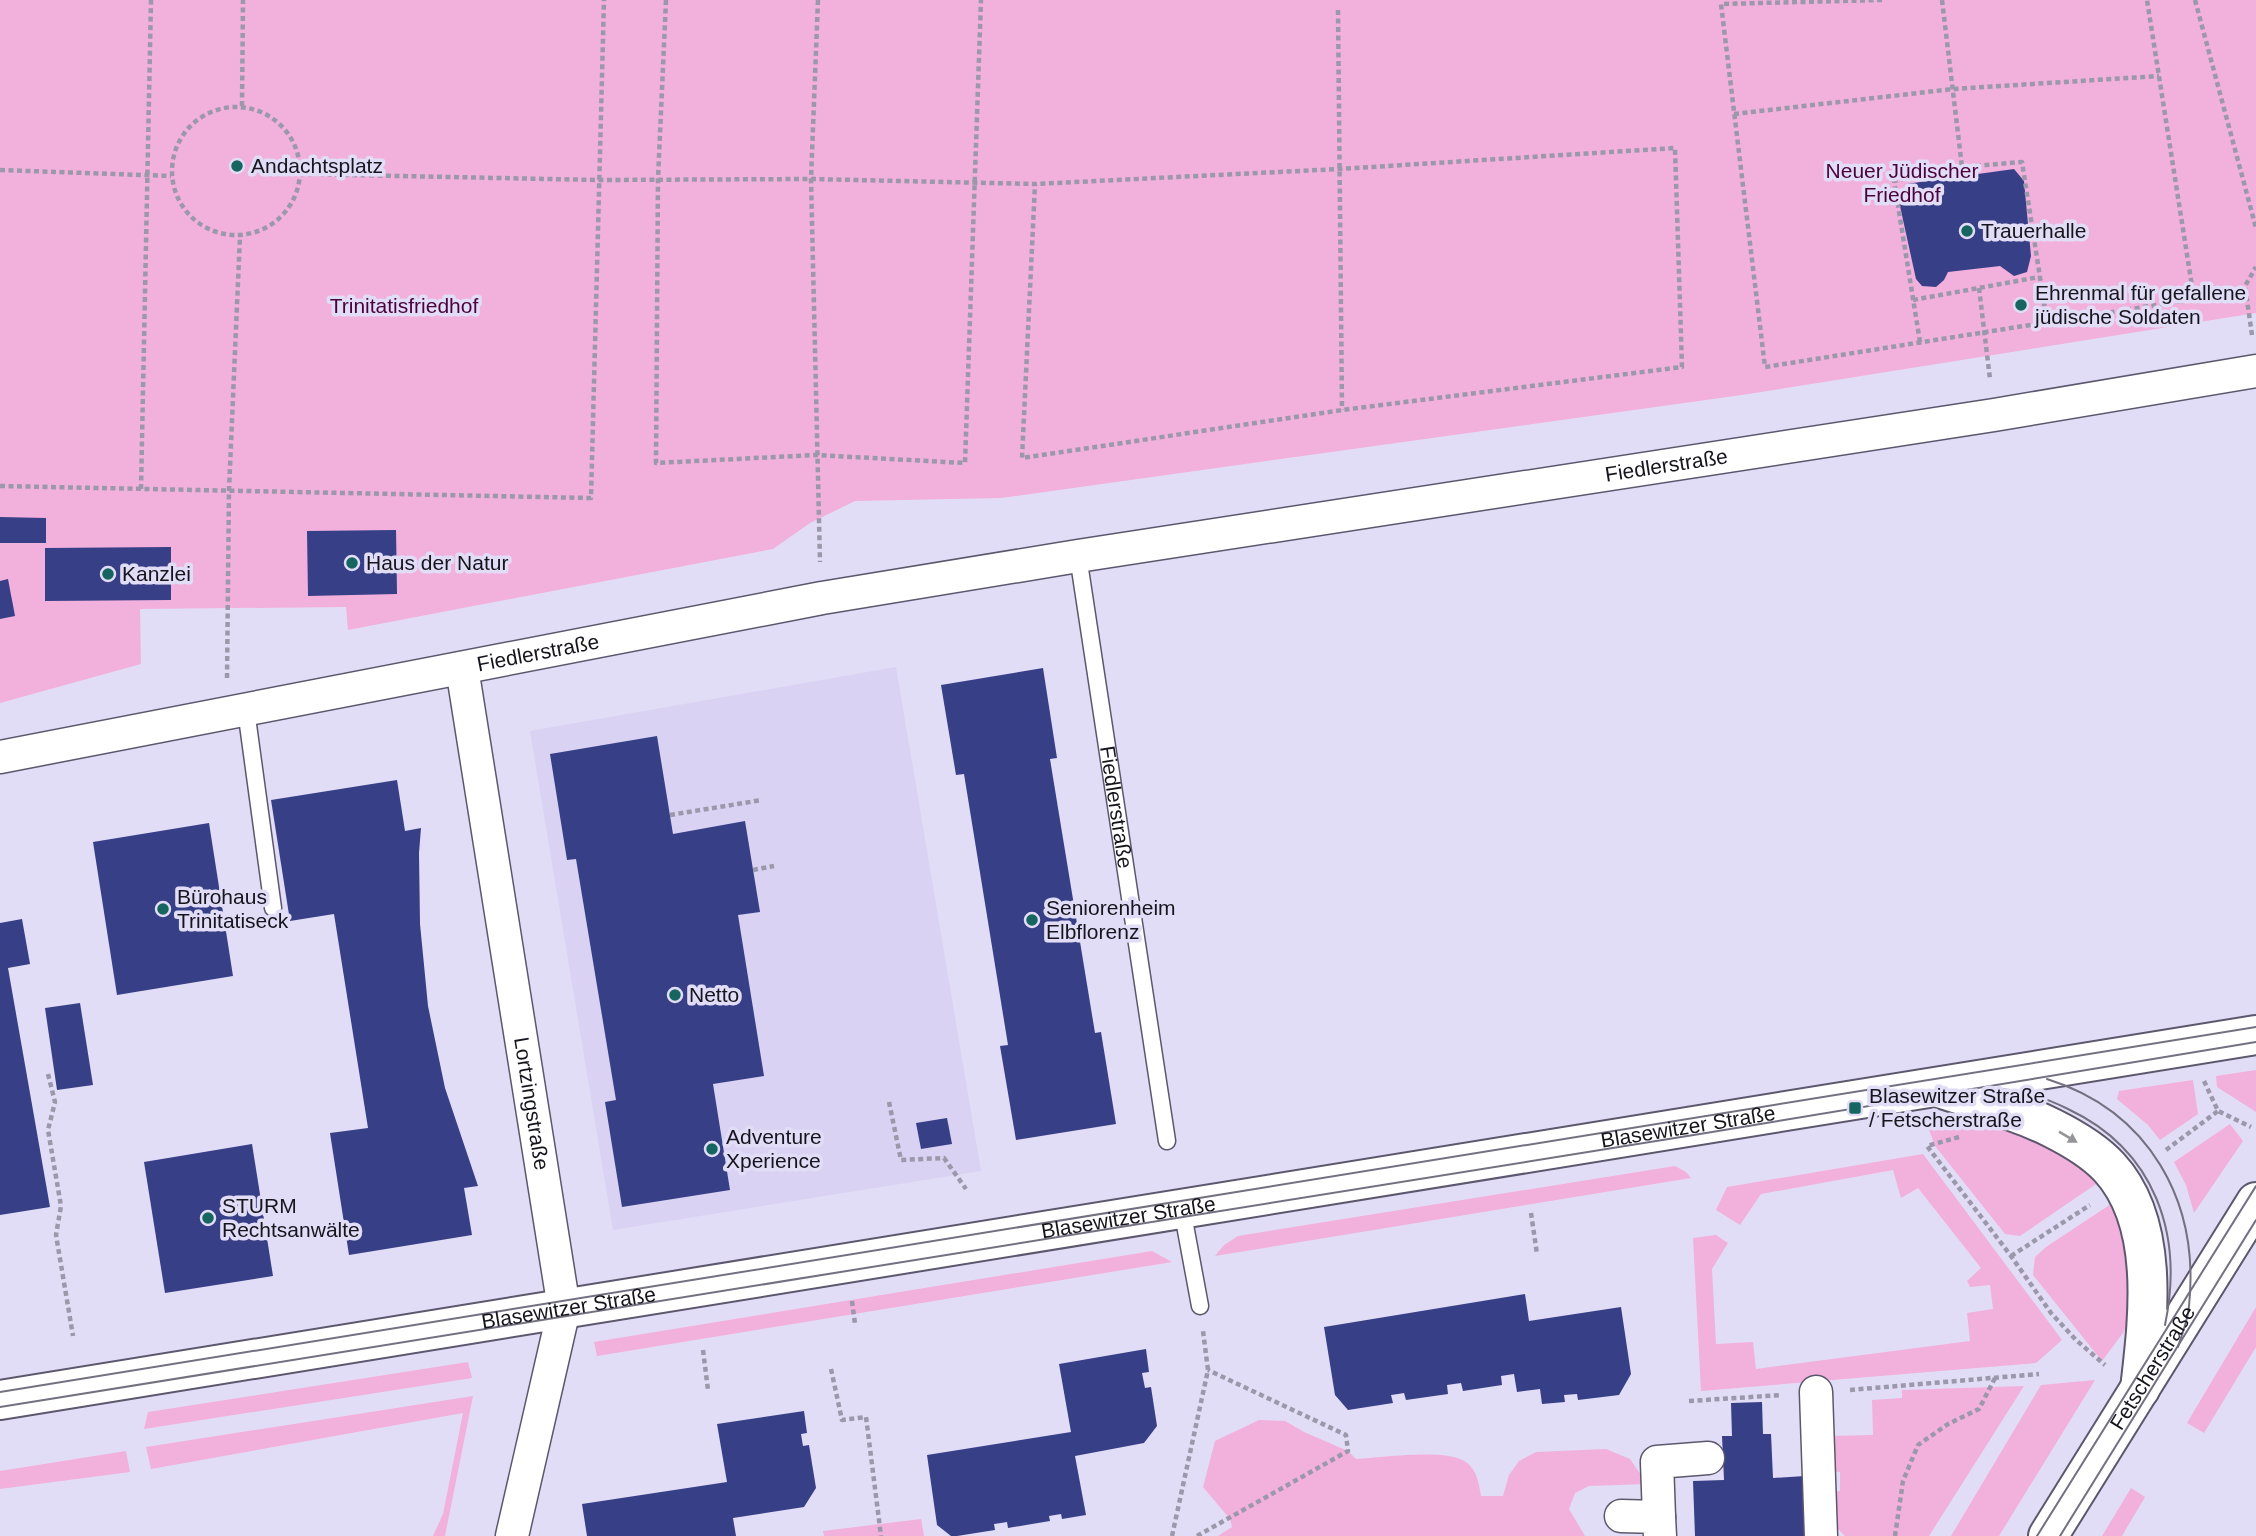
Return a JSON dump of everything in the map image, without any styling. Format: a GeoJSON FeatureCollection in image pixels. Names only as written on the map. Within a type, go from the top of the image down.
{"type":"FeatureCollection","features":[{"type":"Feature","properties":{"kind":"street","name":"Fiedlerstraße"},"geometry":{"type":"LineString","coordinates":[[0,757],[822,598],[1994,415],[2256,371]]}},
{"type":"Feature","properties":{"kind":"street","name":"Lortzingstraße"},"geometry":{"type":"LineString","coordinates":[[462,668],[563,1309],[512,1536]]}},
{"type":"Feature","properties":{"kind":"street","name":"Blasewitzer Straße"},"geometry":{"type":"LineString","coordinates":[[0,1400],[2256,1034]]}},
{"type":"Feature","properties":{"kind":"street"},"geometry":{"type":"LineString","coordinates":[[1936,1087],[2053,1128],[2109,1167],[2122,1184],[2135,1212],[2143,1243],[2148,1282],[2140,1389]]}},
{"type":"Feature","properties":{"kind":"street","name":"Fetscherstraße"},"geometry":{"type":"LineString","coordinates":[[2048,1536],[2256,1202]]}},
{"type":"Feature","properties":{"kind":"street"},"geometry":{"type":"LineString","coordinates":[[1816,1392],[1821,1536]]}},
{"type":"Feature","properties":{"kind":"street"},"geometry":{"type":"LineString","coordinates":[[1620,1516],[1660,1526],[1657,1462],[1708,1458]]}},
{"type":"Feature","properties":{"kind":"lane","name":"Fiedlerstraße"},"geometry":{"type":"LineString","coordinates":[[1078,556],[1167,1141]]}},
{"type":"Feature","properties":{"kind":"lane"},"geometry":{"type":"LineString","coordinates":[[236,712],[273,908]]}},
{"type":"Feature","properties":{"kind":"lane"},"geometry":{"type":"LineString","coordinates":[[1182,1209],[1200,1306]]}},
{"type":"Feature","properties":{"kind":"path"},"geometry":{"type":"LineString","coordinates":[[141,489],[151,0]]}},
{"type":"Feature","properties":{"kind":"path"},"geometry":{"type":"LineString","coordinates":[[242,106],[243,0]]}},
{"type":"Feature","properties":{"kind":"path"},"geometry":{"type":"LineString","coordinates":[[0,486],[591,498],[604,0]]}},
{"type":"Feature","properties":{"kind":"path"},"geometry":{"type":"LineString","coordinates":[[666,0],[658,179],[656,463],[816,455],[965,463],[981,0]]}},
{"type":"Feature","properties":{"kind":"path"},"geometry":{"type":"LineString","coordinates":[[818,0],[811,179],[816,455],[822,598]]}},
{"type":"Feature","properties":{"kind":"path"},"geometry":{"type":"LineString","coordinates":[[1882,0],[1721,4],[1765,367],[2194,299],[2147,0]]}},
{"type":"Feature","properties":{"kind":"path"},"geometry":{"type":"LineString","coordinates":[[1942,0],[1962,167]]}},
{"type":"Feature","properties":{"kind":"path"},"geometry":{"type":"LineString","coordinates":[[2195,0],[2256,228]]}},
{"type":"Feature","properties":{"kind":"path"},"geometry":{"type":"LineString","coordinates":[[1338,10],[1342,410]]}},
{"type":"Feature","properties":{"kind":"path"},"geometry":{"type":"LineString","coordinates":[[1734,114],[1953,89],[2159,76]]}},
{"type":"Feature","properties":{"kind":"path"},"geometry":{"type":"LineString","coordinates":[[242,106],[273,118],[294,142],[301,174],[292,204],[270,227],[240,236],[207,229],[182,208],[171,176],[179,140],[206,113],[242,106]]}},
{"type":"Feature","properties":{"kind":"path"},"geometry":{"type":"LineString","coordinates":[[301,174],[1035,184],[1675,148],[1682,367],[1342,410],[1022,458],[1035,184]]}},
{"type":"Feature","properties":{"kind":"path"},"geometry":{"type":"LineString","coordinates":[[1920,342],[1894,181],[1962,167],[2022,162],[2047,322]]}},
{"type":"Feature","properties":{"kind":"path"},"geometry":{"type":"LineString","coordinates":[[0,170],[171,176]]}},
{"type":"Feature","properties":{"kind":"path"},"geometry":{"type":"LineString","coordinates":[[236,712],[229,490],[240,236]]}},
{"type":"Feature","properties":{"kind":"path"},"geometry":{"type":"LineString","coordinates":[[2252,340],[2245,285],[2256,268]]}},
{"type":"Feature","properties":{"kind":"path"},"geometry":{"type":"LineString","coordinates":[[1913,300],[2039,277]]}},
{"type":"Feature","properties":{"kind":"path"},"geometry":{"type":"LineString","coordinates":[[1979,288],[1994,415]]}},
{"type":"Feature","properties":{"kind":"path"},"geometry":{"type":"LineString","coordinates":[[670,815],[762,800]]}},
{"type":"Feature","properties":{"kind":"path"},"geometry":{"type":"LineString","coordinates":[[753,870],[774,866]]}},
{"type":"Feature","properties":{"kind":"path"},"geometry":{"type":"LineString","coordinates":[[48,1074],[55,1102],[48,1130],[61,1206],[56,1234],[73,1336]]}},
{"type":"Feature","properties":{"kind":"path"},"geometry":{"type":"LineString","coordinates":[[2203,1079],[2218,1111],[2251,1127]]}},
{"type":"Feature","properties":{"kind":"path"},"geometry":{"type":"LineString","coordinates":[[889,1102],[901,1160],[944,1158],[965,1189]]}},
{"type":"Feature","properties":{"kind":"path"},"geometry":{"type":"LineString","coordinates":[[2166,1150],[2218,1111]]}},
{"type":"Feature","properties":{"kind":"path"},"geometry":{"type":"LineString","coordinates":[[1927,1146],[2051,1312],[2076,1340]]}},
{"type":"Feature","properties":{"kind":"path"},"geometry":{"type":"LineString","coordinates":[[2011,1256],[2096,1201]]}},
{"type":"Feature","properties":{"kind":"path"},"geometry":{"type":"LineString","coordinates":[[1531,1213],[1537,1254]]}},
{"type":"Feature","properties":{"kind":"path"},"geometry":{"type":"LineString","coordinates":[[852,1300],[855,1324]]}},
{"type":"Feature","properties":{"kind":"path"},"geometry":{"type":"LineString","coordinates":[[1172,1536],[1208,1370],[1200,1306]]}},
{"type":"Feature","properties":{"kind":"path"},"geometry":{"type":"LineString","coordinates":[[704,1350],[708,1390]]}},
{"type":"Feature","properties":{"kind":"path"},"geometry":{"type":"LineString","coordinates":[[831,1369],[842,1420],[866,1417],[881,1536]]}},
{"type":"Feature","properties":{"kind":"path"},"geometry":{"type":"LineString","coordinates":[[1197,1536],[1348,1451],[1346,1435],[1208,1370]]}},
{"type":"Feature","properties":{"kind":"path"},"geometry":{"type":"LineString","coordinates":[[1689,1401],[2039,1374]]}},
{"type":"Feature","properties":{"kind":"path"},"geometry":{"type":"LineString","coordinates":[[1895,1536],[1903,1481],[1918,1445],[1948,1424],[1979,1409],[1995,1378]]}},
{"type":"Feature","properties":{"kind":"shaded area"},"geometry":{"type":"Polygon","coordinates":[[[896,667],[981,1171],[613,1230],[530,731],[896,667]]]}},
{"type":"Feature","properties":{"kind":"green space","name":"Trinitatisfriedhof"},"geometry":{"type":"Polygon","coordinates":[[[0,0],[2256,0],[2256,313],[1742,395],[1001,498],[855,501],[810,523],[773,549],[348,630],[346,607],[140,609],[141,664],[0,703],[0,0]]]}},
{"type":"Feature","properties":{"kind":"green space"},"geometry":{"type":"Polygon","coordinates":[[[2256,1070],[2256,1112],[2217,1087],[2216,1076],[2256,1070]]]}},
{"type":"Feature","properties":{"kind":"green space"},"geometry":{"type":"Polygon","coordinates":[[[2193,1080],[2198,1114],[2160,1140],[2148,1125],[2117,1099],[2119,1091],[2193,1080]]]}},
{"type":"Feature","properties":{"kind":"green space"},"geometry":{"type":"Polygon","coordinates":[[[1957,1119],[1987,1121],[2039,1135],[2102,1180],[2020,1236],[2005,1234],[1935,1146],[1927,1124],[1957,1119]]]}},
{"type":"Feature","properties":{"kind":"green space"},"geometry":{"type":"Polygon","coordinates":[[[2230,1124],[2243,1141],[2194,1213],[2186,1185],[2174,1162],[2230,1124]]]}},
{"type":"Feature","properties":{"kind":"green space"},"geometry":{"type":"Polygon","coordinates":[[[1923,1154],[2062,1340],[2036,1363],[1701,1391],[1693,1238],[1716,1235],[1728,1243],[1712,1269],[1716,1344],[1753,1342],[1756,1369],[1970,1341],[1967,1313],[1993,1309],[1990,1285],[1970,1287],[1967,1281],[1981,1268],[1918,1188],[1901,1198],[1893,1170],[1761,1194],[1740,1225],[1716,1210],[1727,1187],[1923,1154]]]}},
{"type":"Feature","properties":{"kind":"green space"},"geometry":{"type":"Polygon","coordinates":[[[1675,1166],[1691,1178],[1215,1256],[1224,1245],[1238,1236],[1675,1166]]]}},
{"type":"Feature","properties":{"kind":"green space"},"geometry":{"type":"Polygon","coordinates":[[[2117,1200],[2126,1224],[2130,1317],[2123,1333],[2102,1361],[2033,1275],[2035,1257],[2046,1247],[2117,1200]]]}},
{"type":"Feature","properties":{"kind":"green space"},"geometry":{"type":"Polygon","coordinates":[[[1152,1251],[1172,1262],[597,1356],[594,1342],[1152,1251]]]}},
{"type":"Feature","properties":{"kind":"green space"},"geometry":{"type":"Polygon","coordinates":[[[2256,1307],[2256,1347],[2204,1433],[2187,1423],[2256,1307]]]}},
{"type":"Feature","properties":{"kind":"green space"},"geometry":{"type":"Polygon","coordinates":[[[468,1362],[472,1378],[144,1429],[148,1412],[468,1362]]]}},
{"type":"Feature","properties":{"kind":"green space"},"geometry":{"type":"Polygon","coordinates":[[[2095,1380],[1999,1536],[1951,1536],[2041,1385],[2095,1380]]]}},
{"type":"Feature","properties":{"kind":"green space"},"geometry":{"type":"Polygon","coordinates":[[[2024,1386],[1929,1536],[1845,1536],[1832,1523],[1830,1492],[1840,1491],[1840,1472],[1829,1471],[1828,1436],[1873,1435],[1872,1400],[1902,1398],[1902,1390],[2024,1386]]]}},
{"type":"Feature","properties":{"kind":"green space"},"geometry":{"type":"Polygon","coordinates":[[[473,1396],[445,1536],[433,1536],[443,1514],[463,1413],[151,1469],[146,1447],[473,1396]]]}},
{"type":"Feature","properties":{"kind":"green space"},"geometry":{"type":"Polygon","coordinates":[[[1259,1420],[1285,1421],[1348,1451],[1356,1459],[1428,1455],[1456,1458],[1473,1469],[1481,1496],[1503,1496],[1509,1475],[1519,1461],[1536,1452],[1606,1449],[1630,1459],[1647,1484],[1589,1486],[1575,1493],[1569,1509],[1585,1536],[1218,1536],[1232,1527],[1230,1519],[1203,1487],[1215,1441],[1259,1420]]]}},
{"type":"Feature","properties":{"kind":"green space"},"geometry":{"type":"Polygon","coordinates":[[[126,1451],[130,1472],[0,1489],[0,1471],[126,1451]]]}},
{"type":"Feature","properties":{"kind":"green space"},"geometry":{"type":"Polygon","coordinates":[[[2131,1488],[2145,1497],[2122,1536],[2102,1536],[2131,1488]]]}},
{"type":"Feature","properties":{"kind":"green space"},"geometry":{"type":"Polygon","coordinates":[[[921,1519],[924,1536],[824,1536],[823,1531],[921,1519]]]}},
{"type":"Feature","properties":{"kind":"building","name":"Trauerhalle"},"geometry":{"type":"Polygon","coordinates":[[[2014,169],[2024,181],[2031,256],[2027,272],[2014,276],[2000,266],[1948,272],[1936,287],[1922,286],[1916,279],[1900,206],[1906,184],[2014,169]]]}},
{"type":"Feature","properties":{"kind":"building"},"geometry":{"type":"Polygon","coordinates":[[[0,517],[46,518],[46,543],[0,543],[0,517]]]}},
{"type":"Feature","properties":{"kind":"building","name":"Haus der Natur"},"geometry":{"type":"Polygon","coordinates":[[[396,530],[397,594],[308,596],[307,531],[396,530]]]}},
{"type":"Feature","properties":{"kind":"building","name":"Kanzlei"},"geometry":{"type":"Polygon","coordinates":[[[171,547],[171,600],[45,601],[45,548],[171,547]]]}},
{"type":"Feature","properties":{"kind":"building"},"geometry":{"type":"Polygon","coordinates":[[[8,579],[15,616],[0,619],[0,581],[8,579]]]}},
{"type":"Feature","properties":{"kind":"building","name":"Seniorenheim Elbflorenz"},"geometry":{"type":"Polygon","coordinates":[[[1043,668],[1057,758],[1050,759],[1095,1033],[1101,1032],[1116,1124],[1016,1140],[1000,1046],[1008,1045],[964,774],[956,775],[941,685],[1043,668]]]}},
{"type":"Feature","properties":{"kind":"building","name":"Netto"},"geometry":{"type":"Polygon","coordinates":[[[657,736],[673,834],[745,821],[760,912],[738,915],[764,1076],[713,1084],[730,1190],[622,1207],[605,1102],[616,1100],[576,859],[567,860],[550,754],[657,736]]]}},
{"type":"Feature","properties":{"kind":"building"},"geometry":{"type":"Polygon","coordinates":[[[397,780],[405,831],[421,828],[420,924],[428,1006],[445,1088],[478,1186],[464,1188],[472,1235],[349,1255],[330,1133],[368,1128],[334,914],[290,921],[271,800],[397,780]]]}},
{"type":"Feature","properties":{"kind":"building","name":"Bürohaus Trinitatiseck"},"geometry":{"type":"Polygon","coordinates":[[[209,823],[233,976],[117,995],[93,842],[209,823]]]}},
{"type":"Feature","properties":{"kind":"building"},"geometry":{"type":"Polygon","coordinates":[[[22,919],[30,964],[8,968],[50,1207],[0,1215],[0,923],[22,919]]]}},
{"type":"Feature","properties":{"kind":"building"},"geometry":{"type":"Polygon","coordinates":[[[80,1003],[93,1085],[57,1090],[45,1008],[80,1003]]]}},
{"type":"Feature","properties":{"kind":"building"},"geometry":{"type":"Polygon","coordinates":[[[947,1118],[952,1144],[921,1149],[916,1123],[947,1118]]]}},
{"type":"Feature","properties":{"kind":"building"},"geometry":{"type":"Polygon","coordinates":[[[252,1144],[273,1276],[165,1293],[144,1162],[252,1144]]]}},
{"type":"Feature","properties":{"kind":"building"},"geometry":{"type":"Polygon","coordinates":[[[1525,1294],[1529,1321],[1621,1307],[1631,1374],[1619,1395],[1578,1400],[1577,1394],[1564,1395],[1565,1402],[1542,1404],[1540,1389],[1517,1392],[1514,1374],[1501,1376],[1502,1385],[1463,1391],[1461,1383],[1447,1385],[1448,1394],[1406,1400],[1404,1393],[1391,1395],[1393,1403],[1348,1410],[1335,1395],[1324,1327],[1525,1294]]]}},
{"type":"Feature","properties":{"kind":"building"},"geometry":{"type":"Polygon","coordinates":[[[1146,1349],[1149,1372],[1142,1373],[1145,1388],[1151,1387],[1157,1426],[1144,1443],[1075,1456],[1086,1515],[1062,1519],[1061,1514],[1049,1516],[1050,1521],[1008,1528],[1007,1522],[994,1524],[995,1530],[957,1536],[951,1536],[937,1525],[927,1455],[1071,1432],[1059,1364],[1146,1349]]]}},
{"type":"Feature","properties":{"kind":"building"},"geometry":{"type":"Polygon","coordinates":[[[1762,1402],[1763,1434],[1771,1434],[1773,1478],[1805,1476],[1807,1536],[1695,1536],[1693,1481],[1724,1480],[1722,1436],[1732,1436],[1731,1403],[1762,1402]]]}},
{"type":"Feature","properties":{"kind":"building"},"geometry":{"type":"Polygon","coordinates":[[[804,1411],[807,1433],[801,1434],[803,1446],[809,1445],[816,1488],[804,1507],[733,1518],[736,1536],[587,1536],[582,1504],[727,1482],[717,1424],[804,1411]]]}},
{"type":"Feature","properties":{"kind":"tram line"},"geometry":{"type":"LineString","coordinates":[[0,1392],[2256,1027]]}},
{"type":"Feature","properties":{"kind":"tram line"},"geometry":{"type":"LineString","coordinates":[[0,1407],[2256,1042]]}},
{"type":"Feature","properties":{"kind":"tram line"},"geometry":{"type":"LineString","coordinates":[[2047,1079],[2083,1094],[2114,1113],[2140,1137],[2160,1165],[2176,1196],[2186,1231],[2190,1267],[2188,1311],[2178,1347]]}},
{"type":"Feature","properties":{"kind":"tram line"},"geometry":{"type":"LineString","coordinates":[[2001,1089],[2044,1098],[2098,1126],[2123,1147],[2142,1171],[2156,1198],[2166,1227],[2170,1291],[2165,1325]]}},
{"type":"Feature","properties":{"kind":"tram line"},"geometry":{"type":"LineString","coordinates":[[2037,1536],[2256,1186]]}},
{"type":"Feature","properties":{"kind":"tram line"},"geometry":{"type":"LineString","coordinates":[[2060,1536],[2256,1220]]}},
{"type":"Feature","properties":{"kind":"place","name":"Andachtsplatz"},"geometry":{"type":"Point","coordinates":[237,166]}},
{"type":"Feature","properties":{"kind":"place","name":"Trauerhalle"},"geometry":{"type":"Point","coordinates":[1967,231]}},
{"type":"Feature","properties":{"kind":"place","name":"Ehrenmal für gefallene jüdische Soldaten"},"geometry":{"type":"Point","coordinates":[2021,305]}},
{"type":"Feature","properties":{"kind":"place","name":"Haus der Natur"},"geometry":{"type":"Point","coordinates":[352,563]}},
{"type":"Feature","properties":{"kind":"place","name":"Kanzlei"},"geometry":{"type":"Point","coordinates":[108,574]}},
{"type":"Feature","properties":{"kind":"place","name":"Bürohaus Trinitatiseck"},"geometry":{"type":"Point","coordinates":[163,909]}},
{"type":"Feature","properties":{"kind":"place","name":"Seniorenheim Elbflorenz"},"geometry":{"type":"Point","coordinates":[1032,920]}},
{"type":"Feature","properties":{"kind":"place","name":"Netto"},"geometry":{"type":"Point","coordinates":[675,995]}},
{"type":"Feature","properties":{"kind":"place","name":"Blasewitzer Straße / Fetscherstraße"},"geometry":{"type":"Point","coordinates":[1855,1108]}},
{"type":"Feature","properties":{"kind":"place","name":"Adventure Xperience"},"geometry":{"type":"Point","coordinates":[712,1149]}},
{"type":"Feature","properties":{"kind":"place","name":"STURM Rechtsanwälte"},"geometry":{"type":"Point","coordinates":[208,1218]}},
{"type":"Feature","properties":{"kind":"park label","name":"Neuer Jüdischer Friedhof"},"geometry":{"type":"Point","coordinates":[1902,183]}}]}
